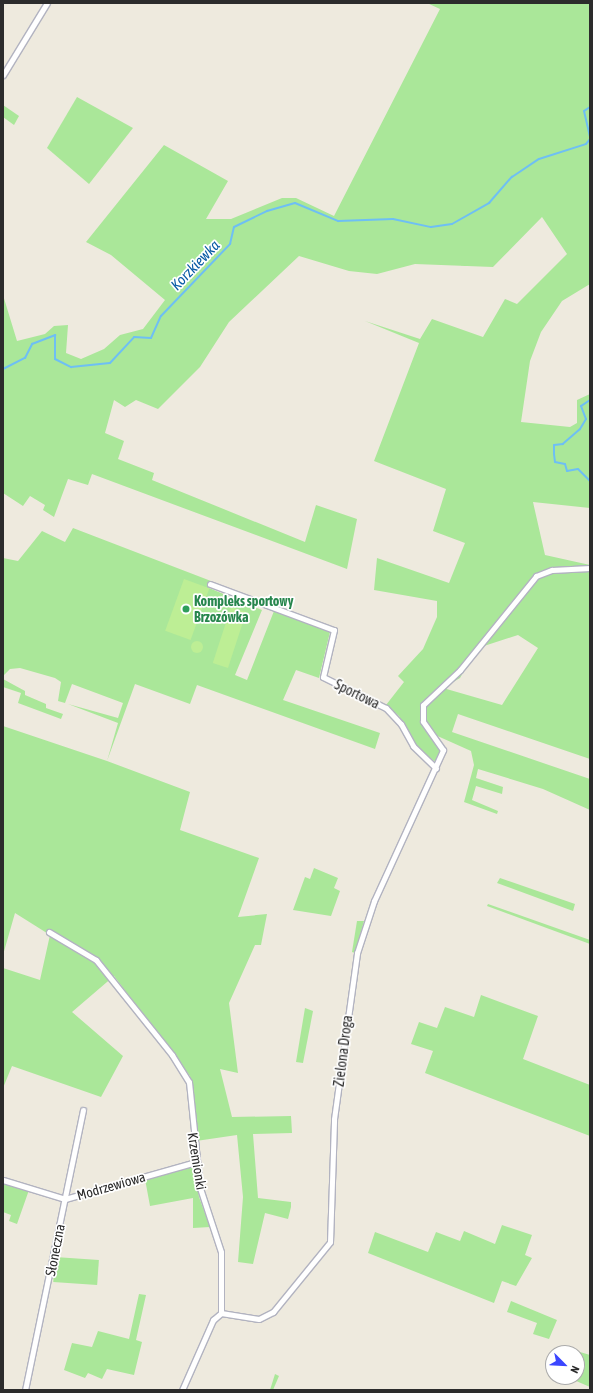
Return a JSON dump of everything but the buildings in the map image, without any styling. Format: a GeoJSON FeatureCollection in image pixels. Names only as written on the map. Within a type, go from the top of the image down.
{"type":"FeatureCollection","features":[{"type":"Feature","properties":{"kind":"street"},"geometry":{"type":"LineString","coordinates":[[3,75],[47,3]]}},
{"type":"Feature","properties":{"kind":"street","name":"Zielona Droga"},"geometry":{"type":"LineString","coordinates":[[221,1313],[259,1318],[270,1314],[330,1242],[334,1119],[357,953],[374,902],[443,750],[422,721],[423,705],[460,670],[536,576],[552,570],[590,568]]}},
{"type":"Feature","properties":{"kind":"street","name":"Sportowa"},"geometry":{"type":"LineString","coordinates":[[210,584],[334,630],[323,677],[386,708],[401,724],[413,746],[436,768]]}},
{"type":"Feature","properties":{"kind":"street","name":"Krzemionki"},"geometry":{"type":"LineString","coordinates":[[49,932],[96,960],[145,1021],[189,1082],[196,1162],[200,1188],[221,1252],[221,1313]]}},
{"type":"Feature","properties":{"kind":"street","name":"Słoneczna"},"geometry":{"type":"LineString","coordinates":[[25,1390],[83,1110]]}},
{"type":"Feature","properties":{"kind":"street","name":"Modrzewiowa"},"geometry":{"type":"LineString","coordinates":[[3,1180],[65,1199],[196,1162]]}},
{"type":"Feature","properties":{"kind":"street"},"geometry":{"type":"LineString","coordinates":[[182,1390],[213,1320],[221,1313]]}},
{"type":"Feature","properties":{"kind":"green space"},"geometry":{"type":"Polygon","coordinates":[[[427,3],[590,3],[590,284],[562,301],[541,332],[530,361],[521,422],[570,427],[577,423],[577,400],[590,394],[590,508],[533,502],[545,555],[590,565],[590,759],[458,714],[452,732],[590,779],[590,810],[543,789],[478,769],[476,778],[503,787],[502,794],[476,786],[472,800],[498,811],[497,814],[464,802],[474,765],[471,751],[433,734],[424,716],[423,701],[421,722],[441,749],[438,760],[434,761],[417,747],[399,716],[386,705],[404,682],[398,676],[423,649],[437,617],[437,601],[374,590],[377,558],[449,583],[465,543],[433,531],[446,489],[374,461],[419,343],[365,321],[420,339],[432,319],[483,337],[505,299],[517,304],[567,254],[542,217],[493,267],[415,264],[377,274],[349,271],[299,256],[229,322],[200,367],[158,409],[136,400],[125,407],[114,400],[105,433],[124,441],[118,459],[154,473],[152,480],[305,542],[316,505],[357,519],[347,569],[92,474],[88,485],[68,479],[54,517],[43,510],[45,505],[30,496],[23,506],[3,493],[3,295],[17,341],[45,334],[54,326],[68,325],[66,353],[81,359],[104,349],[120,335],[143,329],[165,300],[111,255],[86,242],[164,145],[228,181],[206,219],[231,219],[282,198],[296,198],[334,216],[440,9],[427,3]],[[518,635],[484,646],[473,655],[460,678],[443,688],[502,705],[538,648],[518,635]]]}},
{"type":"Feature","properties":{"kind":"green space"},"geometry":{"type":"Polygon","coordinates":[[[77,97],[133,128],[89,184],[47,148],[77,97]]]}},
{"type":"Feature","properties":{"kind":"green space"},"geometry":{"type":"Polygon","coordinates":[[[3,105],[19,116],[14,125],[3,117],[3,105]]]}},
{"type":"Feature","properties":{"kind":"green space"},"geometry":{"type":"Polygon","coordinates":[[[73,528],[211,581],[209,588],[262,610],[235,675],[247,680],[274,611],[330,632],[319,678],[296,670],[283,700],[380,733],[375,749],[197,685],[190,704],[135,684],[107,761],[118,723],[68,704],[118,718],[123,703],[72,684],[65,703],[58,701],[61,682],[55,678],[20,668],[10,669],[3,676],[3,558],[18,561],[42,531],[65,542],[73,528]]]}},
{"type":"Feature","properties":{"kind":"green space","name":"Kompleks sportowy Brzozówka"},"geometry":{"type":"Polygon","coordinates":[[[184,579],[209,588],[191,640],[165,631],[184,579]]]}},
{"type":"Feature","properties":{"kind":"green space"},"geometry":{"type":"Polygon","coordinates":[[[231,607],[246,612],[228,668],[213,663],[231,607]]]}},
{"type":"Feature","properties":{"kind":"green space"},"geometry":{"type":"Polygon","coordinates":[[[195,641],[199,641],[203,647],[199,653],[195,653],[191,649],[191,645],[195,641]]]}},
{"type":"Feature","properties":{"kind":"green space"},"geometry":{"type":"Polygon","coordinates":[[[3,679],[25,691],[25,695],[46,704],[46,708],[63,714],[61,719],[18,703],[21,693],[3,687],[3,679]]]}},
{"type":"Feature","properties":{"kind":"green space"},"geometry":{"type":"Polygon","coordinates":[[[3,726],[107,761],[190,792],[180,830],[259,858],[238,917],[267,914],[261,945],[255,945],[229,1003],[238,1073],[220,1069],[232,1117],[291,1116],[292,1133],[253,1134],[258,1198],[291,1202],[291,1207],[288,1219],[265,1213],[253,1264],[238,1262],[243,1197],[237,1135],[196,1141],[190,1076],[114,976],[72,1012],[123,1056],[101,1097],[12,1066],[3,1088],[3,968],[40,980],[50,935],[15,913],[3,955],[3,726]]]}},
{"type":"Feature","properties":{"kind":"green space"},"geometry":{"type":"Polygon","coordinates":[[[314,868],[338,878],[334,888],[340,891],[331,916],[293,910],[305,877],[310,879],[314,868]]]}},
{"type":"Feature","properties":{"kind":"green space"},"geometry":{"type":"Polygon","coordinates":[[[500,878],[575,904],[573,911],[497,883],[500,878]]]}},
{"type":"Feature","properties":{"kind":"green space"},"geometry":{"type":"Polygon","coordinates":[[[488,904],[590,940],[590,944],[487,906],[488,904]]]}},
{"type":"Feature","properties":{"kind":"green space"},"geometry":{"type":"Polygon","coordinates":[[[357,921],[364,921],[355,953],[352,952],[357,921]]]}},
{"type":"Feature","properties":{"kind":"green space"},"geometry":{"type":"Polygon","coordinates":[[[481,995],[538,1016],[523,1059],[590,1085],[590,1136],[425,1073],[433,1051],[411,1044],[419,1022],[437,1028],[445,1007],[474,1017],[481,995]]]}},
{"type":"Feature","properties":{"kind":"green space"},"geometry":{"type":"Polygon","coordinates":[[[305,1008],[313,1011],[303,1063],[296,1062],[305,1008]]]}},
{"type":"Feature","properties":{"kind":"green space"},"geometry":{"type":"Polygon","coordinates":[[[194,1164],[199,1197],[210,1227],[193,1228],[193,1198],[150,1206],[145,1179],[194,1164]]]}},
{"type":"Feature","properties":{"kind":"green space"},"geometry":{"type":"Polygon","coordinates":[[[3,1183],[29,1190],[17,1224],[9,1221],[11,1215],[3,1212],[3,1183]]]}},
{"type":"Feature","properties":{"kind":"green space"},"geometry":{"type":"Polygon","coordinates":[[[502,1225],[532,1235],[525,1255],[532,1258],[516,1286],[502,1281],[494,1303],[368,1253],[375,1232],[428,1252],[436,1232],[460,1241],[464,1231],[495,1244],[502,1225]]]}},
{"type":"Feature","properties":{"kind":"green space"},"geometry":{"type":"Polygon","coordinates":[[[55,1257],[99,1260],[97,1285],[53,1282],[55,1257]]]}},
{"type":"Feature","properties":{"kind":"green space"},"geometry":{"type":"Polygon","coordinates":[[[139,1294],[146,1295],[136,1340],[142,1342],[134,1375],[107,1369],[102,1379],[88,1373],[85,1378],[64,1370],[72,1343],[92,1347],[98,1331],[129,1339],[139,1294]]]}},
{"type":"Feature","properties":{"kind":"green space"},"geometry":{"type":"Polygon","coordinates":[[[511,1301],[557,1320],[549,1339],[533,1334],[537,1323],[507,1312],[511,1301]]]}},
{"type":"Feature","properties":{"kind":"green space"},"geometry":{"type":"Polygon","coordinates":[[[585,1354],[590,1355],[590,1387],[585,1385],[585,1354]]]}},
{"type":"Feature","properties":{"kind":"green space"},"geometry":{"type":"Polygon","coordinates":[[[275,1374],[279,1376],[273,1390],[270,1390],[275,1374]]]}},
{"type":"Feature","properties":{"kind":"waterway","name":"Korzkiewka"},"geometry":{"type":"LineString","coordinates":[[590,107],[584,111],[590,136]]}},
{"type":"Feature","properties":{"kind":"waterway","name":"Korzkiewka"},"geometry":{"type":"LineString","coordinates":[[3,369],[25,358],[32,344],[55,335],[55,359],[71,367],[110,363],[134,337],[151,338],[161,316],[230,244],[234,227],[267,211],[295,203],[338,221],[393,219],[431,227],[452,224],[489,203],[512,177],[539,159],[586,144],[590,139]]}},
{"type":"Feature","properties":{"kind":"waterway","name":"Korzkiewka"},"geometry":{"type":"LineString","coordinates":[[590,400],[581,406],[586,419],[580,429],[563,444],[554,445],[555,462],[565,464],[567,471],[578,469],[590,481]]}},
{"type":"Feature","properties":{"kind":"place","name":"Kompleks sportowy Brzozówka"},"geometry":{"type":"Point","coordinates":[186,609]}}]}
